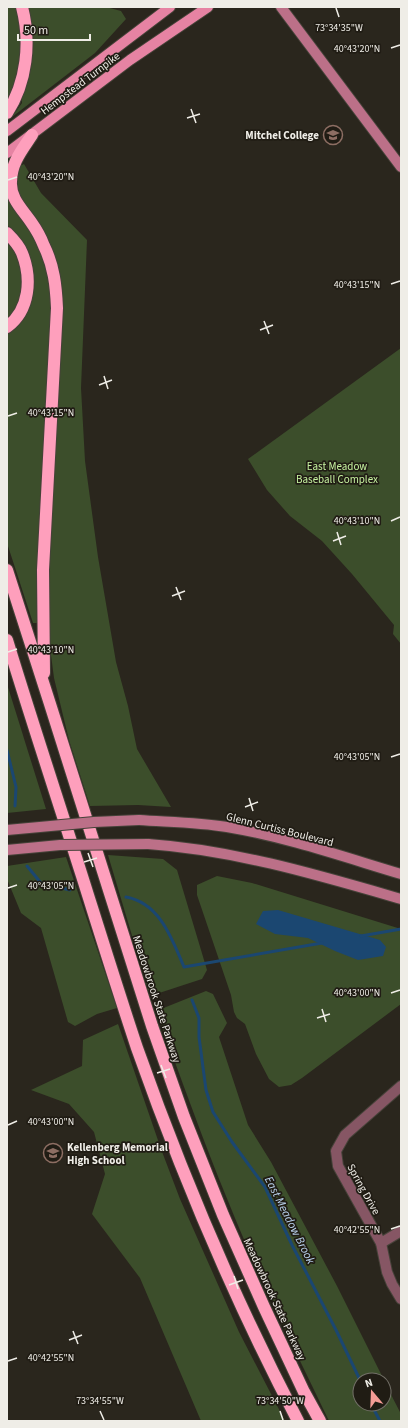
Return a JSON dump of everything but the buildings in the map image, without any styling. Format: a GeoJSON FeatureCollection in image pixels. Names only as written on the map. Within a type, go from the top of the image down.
{"type":"FeatureCollection","features":[{"type":"Feature","properties":{"kind":"highway"},"geometry":{"type":"LineString","coordinates":[[7,113],[16,96],[24,73],[27,48],[25,17],[22,7]]}},
{"type":"Feature","properties":{"kind":"highway"},"geometry":{"type":"LineString","coordinates":[[32,135],[13,164],[11,182],[15,201],[32,223],[44,245],[52,268],[57,308],[43,570],[44,684]]}},
{"type":"Feature","properties":{"kind":"highway"},"geometry":{"type":"LineString","coordinates":[[7,233],[15,241],[22,252],[27,269],[28,280],[26,297],[22,309],[14,322],[7,327]]}},
{"type":"Feature","properties":{"kind":"highway","name":"Meadowbrook State Parkway"},"geometry":{"type":"LineString","coordinates":[[7,570],[152,1026],[184,1117],[223,1215],[264,1307],[304,1392],[320,1421]]}},
{"type":"Feature","properties":{"kind":"highway"},"geometry":{"type":"LineString","coordinates":[[7,640],[137,1048],[172,1142],[203,1219],[249,1320],[298,1421]]}},
{"type":"Feature","properties":{"kind":"highway"},"geometry":{"type":"LineString","coordinates":[[7,666],[23,692]]}},
{"type":"Feature","properties":{"kind":"main road","name":"Hempstead Turnpike"},"geometry":{"type":"LineString","coordinates":[[7,130],[170,7]]}},
{"type":"Feature","properties":{"kind":"main road","name":"Hempstead Turnpike"},"geometry":{"type":"LineString","coordinates":[[7,153],[130,60],[208,7]]}},
{"type":"Feature","properties":{"kind":"main road"},"geometry":{"type":"LineString","coordinates":[[281,7],[401,167]]}},
{"type":"Feature","properties":{"kind":"main road","name":"Glenn Curtiss Boulevard"},"geometry":{"type":"LineString","coordinates":[[7,830],[94,822],[139,820],[188,822],[227,827],[297,843],[401,874]]}},
{"type":"Feature","properties":{"kind":"main road"},"geometry":{"type":"LineString","coordinates":[[7,850],[67,845],[148,844],[176,846],[268,862],[401,899]]}},
{"type":"Feature","properties":{"kind":"street","name":"Spring Drive"},"geometry":{"type":"LineString","coordinates":[[401,1086],[345,1135],[336,1151],[338,1166],[381,1243],[387,1272],[401,1300]]}},
{"type":"Feature","properties":{"kind":"street"},"geometry":{"type":"LineString","coordinates":[[381,1243],[401,1231]]}},
{"type":"Feature","properties":{"kind":"green space"},"geometry":{"type":"Polygon","coordinates":[[[7,7],[16,7],[21,52],[17,79],[7,102],[7,7]]]}},
{"type":"Feature","properties":{"kind":"green space"},"geometry":{"type":"Polygon","coordinates":[[[28,7],[106,7],[121,11],[126,19],[95,53],[12,117],[22,103],[22,94],[29,74],[31,62],[33,47],[28,7]]]}},
{"type":"Feature","properties":{"kind":"green space"},"geometry":{"type":"Polygon","coordinates":[[[24,164],[41,193],[87,240],[81,388],[85,461],[98,557],[116,662],[128,706],[137,749],[171,807],[138,805],[90,806],[69,740],[54,678],[49,640],[47,589],[61,288],[18,196],[15,179],[18,167],[24,164]]]}},
{"type":"Feature","properties":{"kind":"green space"},"geometry":{"type":"Polygon","coordinates":[[[7,189],[36,237],[48,264],[51,286],[51,324],[37,580],[38,623],[33,623],[7,543],[7,332],[28,308],[25,250],[11,228],[7,225],[7,189]]]}},
{"type":"Feature","properties":{"kind":"green space"},"geometry":{"type":"Polygon","coordinates":[[[7,239],[13,247],[18,259],[22,271],[23,282],[14,313],[7,321],[7,239]]]}},
{"type":"Feature","properties":{"kind":"green space","name":"East Meadow Baseball Complex"},"geometry":{"type":"Polygon","coordinates":[[[401,348],[401,644],[393,634],[394,625],[352,574],[322,541],[290,516],[267,490],[248,459],[401,348]]]}},
{"type":"Feature","properties":{"kind":"green space"},"geometry":{"type":"Polygon","coordinates":[[[7,684],[46,809],[7,813],[7,684]]]}},
{"type":"Feature","properties":{"kind":"green space"},"geometry":{"type":"Polygon","coordinates":[[[108,855],[163,859],[177,870],[207,970],[202,979],[150,996],[108,855]]]}},
{"type":"Feature","properties":{"kind":"green space"},"geometry":{"type":"Polygon","coordinates":[[[66,857],[117,1008],[97,1014],[75,1026],[68,1022],[41,928],[21,913],[7,879],[7,866],[66,857]]]}},
{"type":"Feature","properties":{"kind":"green space"},"geometry":{"type":"Polygon","coordinates":[[[217,876],[252,883],[401,929],[401,1004],[302,1078],[291,1085],[279,1087],[269,1079],[256,1054],[245,1024],[237,1018],[234,1012],[231,995],[197,895],[197,885],[217,876]]]}},
{"type":"Feature","properties":{"kind":"green space"},"geometry":{"type":"Polygon","coordinates":[[[206,991],[213,994],[227,1023],[219,1037],[248,1125],[271,1162],[337,1286],[380,1372],[352,1372],[352,1412],[392,1412],[392,1397],[401,1414],[401,1421],[329,1421],[264,1284],[218,1177],[156,1011],[206,991]]]}},
{"type":"Feature","properties":{"kind":"green space"},"geometry":{"type":"Polygon","coordinates":[[[118,1024],[161,1149],[180,1199],[239,1332],[285,1421],[201,1421],[140,1278],[92,1214],[105,1174],[94,1132],[69,1104],[31,1090],[82,1066],[83,1040],[118,1024]]]}},
{"type":"Feature","properties":{"kind":"water"},"geometry":{"type":"Polygon","coordinates":[[[278,910],[380,940],[386,947],[383,956],[358,960],[308,938],[275,934],[256,924],[263,911],[278,910]]]}},
{"type":"Feature","properties":{"kind":"waterway","name":"East Meadow Brook"},"geometry":{"type":"LineString","coordinates":[[7,750],[16,787],[15,806]]}},
{"type":"Feature","properties":{"kind":"waterway"},"geometry":{"type":"LineString","coordinates":[[27,866],[41,883],[70,890]]}},
{"type":"Feature","properties":{"kind":"waterway"},"geometry":{"type":"LineString","coordinates":[[126,897],[138,901],[156,914],[175,945],[184,967],[322,943]]}},
{"type":"Feature","properties":{"kind":"waterway"},"geometry":{"type":"LineString","coordinates":[[361,936],[401,929]]}},
{"type":"Feature","properties":{"kind":"waterway","name":"East Meadow Brook"},"geometry":{"type":"LineString","coordinates":[[192,1000],[199,1018],[199,1037],[206,1090],[213,1112],[232,1142],[265,1187],[292,1245],[356,1372]]}},
{"type":"Feature","properties":{"kind":"waterway","name":"East Meadow Brook"},"geometry":{"type":"LineString","coordinates":[[375,1412],[380,1421]]}},
{"type":"Feature","properties":{"kind":"place","name":"Mitchel College"},"geometry":{"type":"Point","coordinates":[333,135]}},
{"type":"Feature","properties":{"kind":"place","name":"Kellenberg Memorial High School"},"geometry":{"type":"Point","coordinates":[53,1153]}}]}
